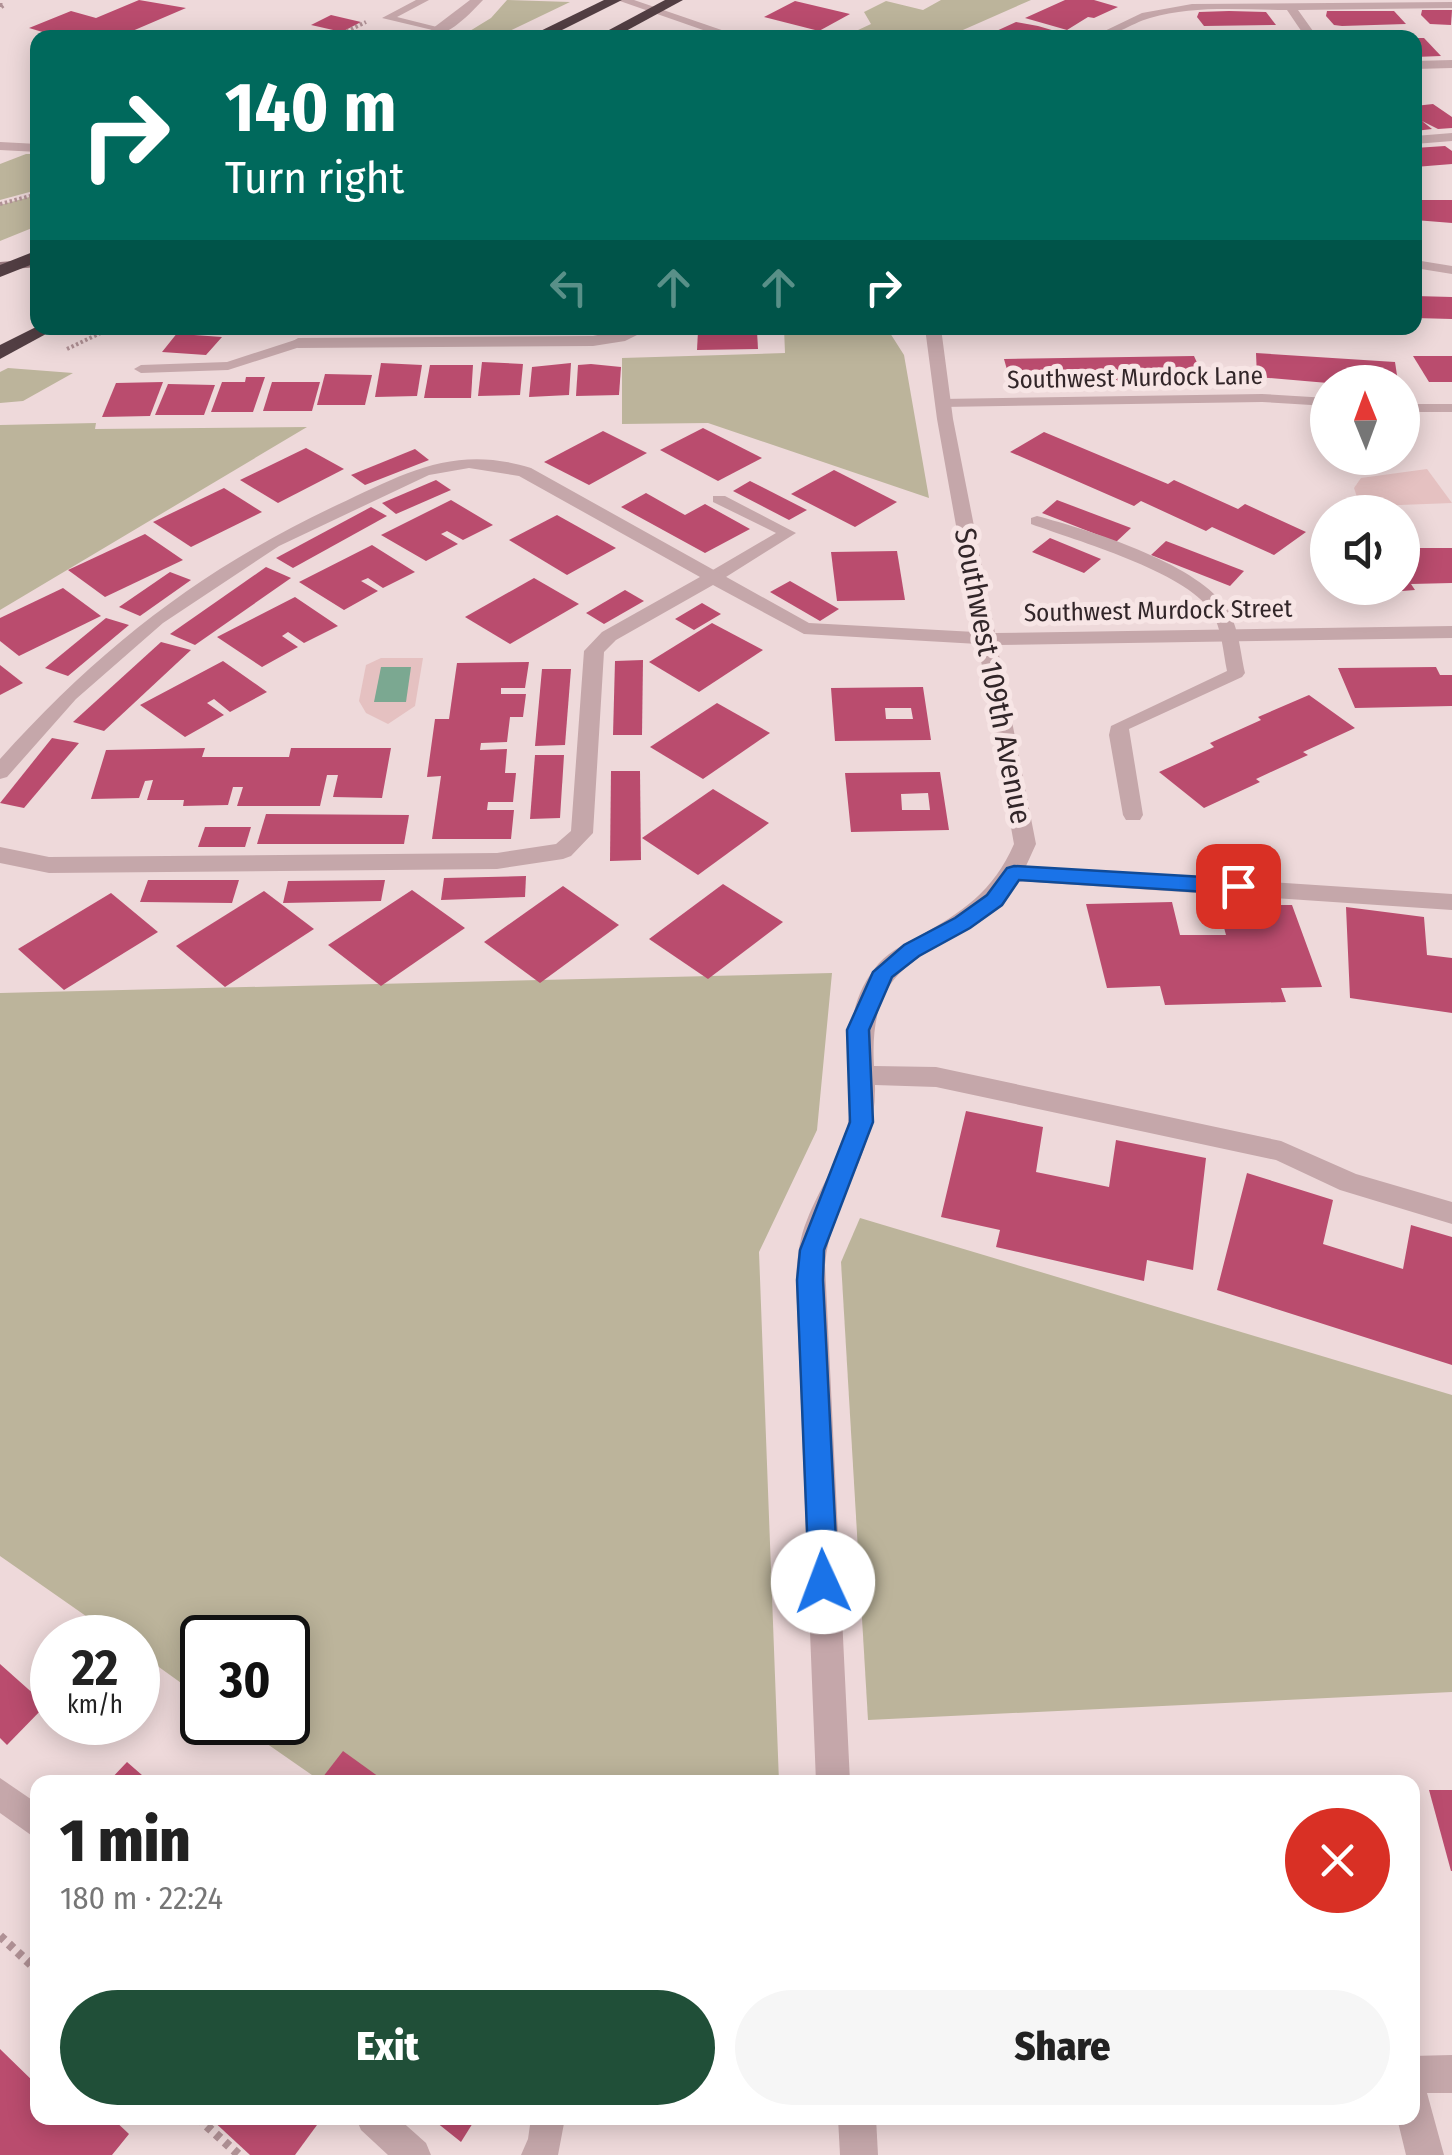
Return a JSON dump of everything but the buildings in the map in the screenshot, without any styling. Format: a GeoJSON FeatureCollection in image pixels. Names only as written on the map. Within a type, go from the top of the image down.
{"type":"FeatureCollection","features":[{"type":"Feature","properties":{"kind":"highway"},"geometry":{"type":"LineString","coordinates":[[552,30],[619,0]]}},
{"type":"Feature","properties":{"kind":"highway"},"geometry":{"type":"LineString","coordinates":[[617,30],[676,0]]}},
{"type":"Feature","properties":{"kind":"highway"},"geometry":{"type":"LineString","coordinates":[[5,268],[30,257]]}},
{"type":"Feature","properties":{"kind":"highway"},"geometry":{"type":"LineString","coordinates":[[0,353],[35,335]]}},
{"type":"Feature","properties":{"kind":"main road"},"geometry":{"type":"LineString","coordinates":[[5,268],[30,265]]}},
{"type":"Feature","properties":{"kind":"street"},"geometry":{"type":"LineString","coordinates":[[442,30],[477,0]]}},
{"type":"Feature","properties":{"kind":"street"},"geometry":{"type":"LineString","coordinates":[[619,0],[716,30]]}},
{"type":"Feature","properties":{"kind":"street"},"geometry":{"type":"LineString","coordinates":[[1113,30],[1146,14],[1168,9],[1452,5]]}},
{"type":"Feature","properties":{"kind":"street"},"geometry":{"type":"LineString","coordinates":[[1290,6],[1306,30]]}},
{"type":"Feature","properties":{"kind":"street"},"geometry":{"type":"LineString","coordinates":[[1422,64],[1452,64]]}},
{"type":"Feature","properties":{"kind":"street"},"geometry":{"type":"LineString","coordinates":[[1422,139],[1452,137]]}},
{"type":"Feature","properties":{"kind":"street"},"geometry":{"type":"LineString","coordinates":[[0,146],[30,148]]}},
{"type":"Feature","properties":{"kind":"street"},"geometry":{"type":"LineString","coordinates":[[1422,265],[1452,270]]}},
{"type":"Feature","properties":{"kind":"street"},"geometry":{"type":"LineString","coordinates":[[298,343],[593,341],[626,335]]}},
{"type":"Feature","properties":{"kind":"street","name":"Southwest 109th Avenue"},"geometry":{"type":"LineString","coordinates":[[933,335],[942,404],[1025,844],[1014,873]]}},
{"type":"Feature","properties":{"kind":"street","name":"Southwest Murdock Street"},"geometry":{"type":"LineString","coordinates":[[0,772],[69,695],[156,619],[273,542],[425,470],[469,463],[503,464],[525,472],[804,628],[845,633],[943,632],[985,639],[1452,632]]}},
{"type":"Feature","properties":{"kind":"street"},"geometry":{"type":"LineString","coordinates":[[0,856],[68,865],[497,861],[564,851],[582,832],[594,651],[609,636],[712,578]]}},
{"type":"Feature","properties":{"kind":"street"},"geometry":{"type":"LineString","coordinates":[[833,1775],[810,1280],[820,1220],[849,1161],[861,1122],[858,1030],[884,972],[911,950],[962,923],[994,900],[1014,873],[1452,902]]}},
{"type":"Feature","properties":{"kind":"street"},"geometry":{"type":"LineString","coordinates":[[860,1074],[936,1078],[1281,1150],[1349,1182],[1452,1213]]}},
{"type":"Feature","properties":{"kind":"street"},"geometry":{"type":"LineString","coordinates":[[1420,2075],[1452,2074]]}},
{"type":"Feature","properties":{"kind":"street"},"geometry":{"type":"LineString","coordinates":[[857,2125],[859,2155]]}},
{"type":"Feature","properties":{"kind":"street"},"geometry":{"type":"LineString","coordinates":[[1418,2125],[1425,2155]]}},
{"type":"Feature","properties":{"kind":"lane"},"geometry":{"type":"LineString","coordinates":[[424,0],[387,18],[437,30]]}},
{"type":"Feature","properties":{"kind":"lane"},"geometry":{"type":"LineString","coordinates":[[141,369],[228,366],[298,343]]}},
{"type":"Feature","properties":{"kind":"lane","name":"Southwest Murdock Lane"},"geometry":{"type":"LineString","coordinates":[[942,404],[1262,398],[1310,401]]}},
{"type":"Feature","properties":{"kind":"lane"},"geometry":{"type":"LineString","coordinates":[[1420,408],[1452,408]]}},
{"type":"Feature","properties":{"kind":"lane"},"geometry":{"type":"LineString","coordinates":[[712,578],[788,534],[719,499]]}},
{"type":"Feature","properties":{"kind":"lane"},"geometry":{"type":"LineString","coordinates":[[1037,522],[1193,584],[1216,604],[1236,673],[1120,726],[1118,734],[1133,815]]}},
{"type":"Feature","properties":{"kind":"lane"},"geometry":{"type":"LineString","coordinates":[[0,1793],[30,1818]]}},
{"type":"Feature","properties":{"kind":"lane"},"geometry":{"type":"LineString","coordinates":[[381,2125],[414,2155]]}},
{"type":"Feature","properties":{"kind":"lane"},"geometry":{"type":"LineString","coordinates":[[538,2155],[545,2144],[547,2125]]}},
{"type":"Feature","properties":{"kind":"path"},"geometry":{"type":"LineString","coordinates":[[349,30],[372,19]]}},
{"type":"Feature","properties":{"kind":"path"},"geometry":{"type":"LineString","coordinates":[[0,204],[30,196]]}},
{"type":"Feature","properties":{"kind":"path"},"geometry":{"type":"LineString","coordinates":[[0,1936],[30,1964]]}},
{"type":"Feature","properties":{"kind":"path"},"geometry":{"type":"LineString","coordinates":[[206,2125],[239,2155]]}},
{"type":"Feature","properties":{"kind":"shaded area"},"geometry":{"type":"Polygon","coordinates":[[[507,0],[570,2],[512,30],[471,30],[491,18],[507,0]]]}},
{"type":"Feature","properties":{"kind":"shaded area"},"geometry":{"type":"Polygon","coordinates":[[[941,0],[1031,0],[963,30],[858,30],[871,24],[864,12],[886,1],[923,10],[941,0]]]}},
{"type":"Feature","properties":{"kind":"shaded area"},"geometry":{"type":"Polygon","coordinates":[[[30,154],[30,192],[0,200],[0,164],[30,154]]]}},
{"type":"Feature","properties":{"kind":"shaded area"},"geometry":{"type":"Polygon","coordinates":[[[30,197],[30,229],[0,241],[0,205],[30,197]]]}},
{"type":"Feature","properties":{"kind":"shaded area"},"geometry":{"type":"Polygon","coordinates":[[[784,335],[891,335],[904,355],[929,498],[708,423],[622,424],[622,358],[785,353],[784,335]]]}},
{"type":"Feature","properties":{"kind":"shaded area"},"geometry":{"type":"Polygon","coordinates":[[[8,368],[73,373],[23,401],[0,403],[0,372],[8,368]]]}},
{"type":"Feature","properties":{"kind":"shaded area"},"geometry":{"type":"Polygon","coordinates":[[[96,423],[95,429],[307,427],[0,610],[0,425],[96,423]]]}},
{"type":"Feature","properties":{"kind":"shaded area"},"geometry":{"type":"Polygon","coordinates":[[[1427,469],[1452,503],[1420,504],[1420,495],[1356,495],[1354,488],[1361,478],[1420,475],[1420,470],[1427,469]]]}},
{"type":"Feature","properties":{"kind":"shaded area"},"geometry":{"type":"Polygon","coordinates":[[[381,658],[423,658],[415,706],[388,724],[366,713],[359,701],[366,665],[381,658]]]}},
{"type":"Feature","properties":{"kind":"shaded area"},"geometry":{"type":"Polygon","coordinates":[[[381,667],[411,667],[406,702],[374,702],[381,667]]]}},
{"type":"Feature","properties":{"kind":"shaded area"},"geometry":{"type":"Polygon","coordinates":[[[832,973],[817,1130],[759,1252],[779,1775],[312,1775],[269,1745],[310,1745],[310,1615],[180,1615],[180,1682],[160,1668],[160,1615],[84,1615],[0,1556],[0,993],[832,973]]]}},
{"type":"Feature","properties":{"kind":"shaded area"},"geometry":{"type":"Polygon","coordinates":[[[860,1218],[1452,1395],[1452,1692],[868,1720],[841,1262],[860,1218]]]}},
{"type":"Feature","properties":{"kind":"route"},"geometry":{"type":"LineString","coordinates":[[823,1582],[812,1250],[820,1220],[849,1161],[861,1122],[858,1030],[868,999],[884,972],[911,950],[962,923],[994,900],[1014,873],[1238,886]]}}]}
